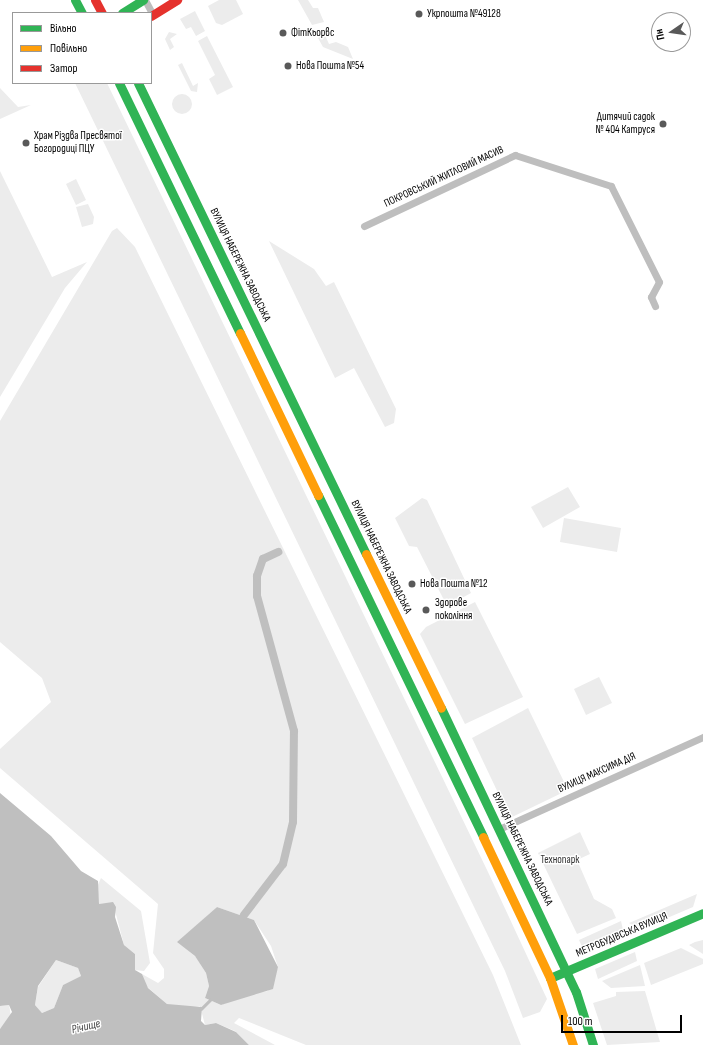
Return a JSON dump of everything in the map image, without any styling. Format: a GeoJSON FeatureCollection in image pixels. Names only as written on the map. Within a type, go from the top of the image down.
{"type":"FeatureCollection","features":[{"type":"Feature","properties":{"kind":"main road"},"geometry":{"type":"LineString","coordinates":[[75,0],[81,12]]}},
{"type":"Feature","properties":{"kind":"main road"},"geometry":{"type":"LineString","coordinates":[[95,0],[101,12]]}},
{"type":"Feature","properties":{"kind":"main road"},"geometry":{"type":"LineString","coordinates":[[124,12],[144,0]]}},
{"type":"Feature","properties":{"kind":"main road"},"geometry":{"type":"LineString","coordinates":[[152,15],[177,0]]}},
{"type":"Feature","properties":{"kind":"main road"},"geometry":{"type":"LineString","coordinates":[[119,84],[550,978],[573,1045]]}},
{"type":"Feature","properties":{"kind":"main road","name":"ВУЛИЦЯ НАБЕРЕЖНА ЗАВОДСЬКА"},"geometry":{"type":"LineString","coordinates":[[138,84],[568,971],[593,1045]]}},
{"type":"Feature","properties":{"kind":"main road"},"geometry":{"type":"LineString","coordinates":[[294,447],[311,439]]}},
{"type":"Feature","properties":{"kind":"main road","name":"МЕТРОБУДІВСЬКА ВУЛИЦЯ"},"geometry":{"type":"LineString","coordinates":[[550,978],[703,913]]}},
{"type":"Feature","properties":{"kind":"street"},"geometry":{"type":"LineString","coordinates":[[144,0],[150,12]]}},
{"type":"Feature","properties":{"kind":"street","name":"ПОКРОВСЬКИЙ ЖИТЛОВИЙ МАСИВ"},"geometry":{"type":"LineString","coordinates":[[364,226],[515,156],[611,186],[659,282],[651,297],[655,306]]}},
{"type":"Feature","properties":{"kind":"street","name":"ВУЛИЦЯ МАКСИМА ДІЯ"},"geometry":{"type":"LineString","coordinates":[[499,829],[703,737]]}},
{"type":"Feature","properties":{"kind":"green space"},"geometry":{"type":"Polygon","coordinates":[[[219,0],[236,0],[243,14],[222,25],[216,23],[208,6],[219,0]]]}},
{"type":"Feature","properties":{"kind":"green space"},"geometry":{"type":"Polygon","coordinates":[[[298,0],[308,0],[313,8],[318,8],[324,22],[312,25],[298,0]]]}},
{"type":"Feature","properties":{"kind":"green space"},"geometry":{"type":"Polygon","coordinates":[[[195,11],[205,31],[196,36],[191,27],[186,29],[180,19],[195,11]]]}},
{"type":"Feature","properties":{"kind":"green space"},"geometry":{"type":"Polygon","coordinates":[[[169,32],[177,34],[170,39],[174,47],[170,50],[165,39],[169,32]]]}},
{"type":"Feature","properties":{"kind":"green space"},"geometry":{"type":"Polygon","coordinates":[[[324,33],[329,44],[336,42],[348,47],[353,59],[323,47],[318,38],[324,33]]]}},
{"type":"Feature","properties":{"kind":"green space"},"geometry":{"type":"Polygon","coordinates":[[[207,36],[233,87],[217,95],[209,79],[215,75],[198,41],[207,36]]]}},
{"type":"Feature","properties":{"kind":"green space"},"geometry":{"type":"Polygon","coordinates":[[[182,63],[193,86],[198,83],[197,92],[191,91],[178,65],[182,63]]]}},
{"type":"Feature","properties":{"kind":"green space"},"geometry":{"type":"Polygon","coordinates":[[[75,84],[107,84],[488,872],[547,999],[540,1012],[523,1018],[505,971],[75,84]]]}},
{"type":"Feature","properties":{"kind":"green space"},"geometry":{"type":"Polygon","coordinates":[[[0,88],[18,107],[31,105],[0,119],[0,88]]]}},
{"type":"Feature","properties":{"kind":"green space"},"geometry":{"type":"Polygon","coordinates":[[[182,94],[189,97],[192,104],[189,111],[182,114],[175,111],[172,104],[175,97],[182,94]]]}},
{"type":"Feature","properties":{"kind":"green space"},"geometry":{"type":"Polygon","coordinates":[[[0,171],[52,277],[87,262],[65,288],[0,397],[0,171]]]}},
{"type":"Feature","properties":{"kind":"green space"},"geometry":{"type":"Polygon","coordinates":[[[76,179],[86,200],[76,205],[66,184],[76,179]]]}},
{"type":"Feature","properties":{"kind":"green space"},"geometry":{"type":"Polygon","coordinates":[[[88,204],[94,217],[93,224],[82,227],[76,207],[88,204]]]}},
{"type":"Feature","properties":{"kind":"green space"},"geometry":{"type":"Polygon","coordinates":[[[117,228],[135,247],[493,975],[521,1045],[306,1045],[239,1018],[234,1023],[275,1045],[249,1045],[235,1031],[216,1023],[205,1025],[200,1006],[181,1008],[167,1004],[145,985],[142,974],[158,983],[164,978],[164,969],[153,953],[158,904],[0,768],[0,749],[51,702],[42,678],[0,642],[0,421],[112,231],[117,228]],[[217,907],[178,942],[196,957],[206,973],[209,986],[205,998],[221,1005],[247,994],[268,991],[278,967],[271,946],[254,920],[217,907]]]}},
{"type":"Feature","properties":{"kind":"green space"},"geometry":{"type":"Polygon","coordinates":[[[269,241],[314,269],[326,286],[334,282],[396,409],[394,423],[385,427],[354,368],[335,378],[269,241]]]}},
{"type":"Feature","properties":{"kind":"green space"},"geometry":{"type":"Polygon","coordinates":[[[568,487],[580,507],[543,528],[531,507],[568,487]]]}},
{"type":"Feature","properties":{"kind":"green space"},"geometry":{"type":"Polygon","coordinates":[[[422,498],[427,500],[471,593],[447,606],[417,547],[409,546],[395,518],[422,498]]]}},
{"type":"Feature","properties":{"kind":"green space"},"geometry":{"type":"Polygon","coordinates":[[[564,518],[621,528],[617,552],[560,542],[564,518]]]}},
{"type":"Feature","properties":{"kind":"green space"},"geometry":{"type":"Polygon","coordinates":[[[475,602],[523,697],[465,724],[420,634],[426,627],[475,602]]]}},
{"type":"Feature","properties":{"kind":"green space"},"geometry":{"type":"Polygon","coordinates":[[[599,677],[612,703],[586,715],[574,689],[599,677]]]}},
{"type":"Feature","properties":{"kind":"green space"},"geometry":{"type":"Polygon","coordinates":[[[528,708],[568,790],[510,818],[472,738],[528,708]]]}},
{"type":"Feature","properties":{"kind":"green space","name":"Технопарк"},"geometry":{"type":"Polygon","coordinates":[[[580,832],[590,854],[577,860],[594,899],[612,909],[616,918],[577,934],[538,853],[580,832]]]}},
{"type":"Feature","properties":{"kind":"green space"},"geometry":{"type":"Polygon","coordinates":[[[101,878],[141,911],[150,963],[144,971],[135,970],[135,954],[124,945],[113,903],[99,904],[97,887],[101,878]]]}},
{"type":"Feature","properties":{"kind":"green space"},"geometry":{"type":"Polygon","coordinates":[[[697,894],[693,907],[639,930],[629,923],[697,894]]]}},
{"type":"Feature","properties":{"kind":"green space"},"geometry":{"type":"Polygon","coordinates":[[[621,921],[623,930],[620,938],[585,953],[579,940],[621,921]]]}},
{"type":"Feature","properties":{"kind":"green space"},"geometry":{"type":"Polygon","coordinates":[[[703,940],[703,954],[689,945],[695,942],[703,940]]]}},
{"type":"Feature","properties":{"kind":"green space"},"geometry":{"type":"Polygon","coordinates":[[[681,948],[703,959],[703,964],[651,985],[644,963],[681,948]]]}},
{"type":"Feature","properties":{"kind":"green space"},"geometry":{"type":"Polygon","coordinates":[[[635,952],[637,961],[598,979],[595,969],[635,952]]]}},
{"type":"Feature","properties":{"kind":"green space"},"geometry":{"type":"Polygon","coordinates":[[[56,960],[78,968],[81,976],[63,985],[54,1008],[42,1013],[35,1005],[38,987],[56,960]]]}},
{"type":"Feature","properties":{"kind":"green space"},"geometry":{"type":"Polygon","coordinates":[[[640,965],[645,986],[611,988],[602,981],[640,965]]]}},
{"type":"Feature","properties":{"kind":"green space"},"geometry":{"type":"Polygon","coordinates":[[[645,991],[660,1042],[607,1045],[593,1003],[616,996],[616,992],[645,991]]]}},
{"type":"Feature","properties":{"kind":"green space"},"geometry":{"type":"Polygon","coordinates":[[[9,1005],[11,1016],[0,1029],[0,1006],[9,1005]]]}},
{"type":"Feature","properties":{"kind":"water","name":"Річище"},"geometry":{"type":"Polygon","coordinates":[[[0,793],[51,836],[81,871],[98,881],[99,904],[113,902],[116,907],[115,917],[124,945],[135,954],[135,970],[142,974],[148,988],[167,1004],[202,1007],[201,1021],[205,1025],[216,1023],[236,1032],[249,1045],[0,1045],[0,1029],[12,1012],[9,1005],[0,1006],[0,793]],[[56,960],[38,986],[35,1005],[42,1013],[54,1008],[63,985],[81,976],[78,968],[56,960]]]}},
{"type":"Feature","properties":{"kind":"water"},"geometry":{"type":"Polygon","coordinates":[[[217,907],[254,920],[278,967],[273,989],[221,1005],[205,998],[209,986],[206,973],[195,956],[177,942],[217,907]]]}},
{"type":"Feature","properties":{"kind":"waterway"},"geometry":{"type":"LineString","coordinates":[[244,915],[283,864],[293,822],[294,731],[257,596],[257,576],[263,559],[278,552]]}},
{"type":"Feature","properties":{"kind":"waterway"},"geometry":{"type":"LineString","coordinates":[[201,1009],[210,1000]]}},
{"type":"Feature","properties":{"kind":"traffic: fast"},"geometry":{"type":"LineString","coordinates":[[75,0],[81,12]]}},
{"type":"Feature","properties":{"kind":"traffic: fast"},"geometry":{"type":"LineString","coordinates":[[124,12],[143,0]]}},
{"type":"Feature","properties":{"kind":"traffic: fast"},"geometry":{"type":"LineString","coordinates":[[119,84],[240,333]]}},
{"type":"Feature","properties":{"kind":"traffic: fast"},"geometry":{"type":"LineString","coordinates":[[138,84],[366,554]]}},
{"type":"Feature","properties":{"kind":"traffic: fast"},"geometry":{"type":"LineString","coordinates":[[318,495],[483,837]]}},
{"type":"Feature","properties":{"kind":"traffic: fast"},"geometry":{"type":"LineString","coordinates":[[441,708],[576,992],[593,1045]]}},
{"type":"Feature","properties":{"kind":"traffic: fast"},"geometry":{"type":"LineString","coordinates":[[550,978],[703,913]]}},
{"type":"Feature","properties":{"kind":"traffic: slow"},"geometry":{"type":"LineString","coordinates":[[240,333],[318,495]]}},
{"type":"Feature","properties":{"kind":"traffic: slow"},"geometry":{"type":"LineString","coordinates":[[366,554],[441,708]]}},
{"type":"Feature","properties":{"kind":"traffic: slow"},"geometry":{"type":"LineString","coordinates":[[483,837],[550,978],[573,1045]]}},
{"type":"Feature","properties":{"kind":"traffic: jam"},"geometry":{"type":"LineString","coordinates":[[95,0],[101,12]]}},
{"type":"Feature","properties":{"kind":"traffic: jam"},"geometry":{"type":"LineString","coordinates":[[152,15],[177,0]]}},
{"type":"Feature","properties":{"kind":"place","name":"Укрпошта №49128"},"geometry":{"type":"Point","coordinates":[419,14]}},
{"type":"Feature","properties":{"kind":"place","name":"ФiтКьорвс"},"geometry":{"type":"Point","coordinates":[283,33]}},
{"type":"Feature","properties":{"kind":"place","name":"Нова Пошта №54"},"geometry":{"type":"Point","coordinates":[288,66]}},
{"type":"Feature","properties":{"kind":"place","name":"Дитячий садок № 404 Катруся"},"geometry":{"type":"Point","coordinates":[663,124]}},
{"type":"Feature","properties":{"kind":"place","name":"Храм Різдва Пресвятої Богородиці ПЦУ"},"geometry":{"type":"Point","coordinates":[26,143]}},
{"type":"Feature","properties":{"kind":"place","name":"Нова Пошта №12"},"geometry":{"type":"Point","coordinates":[412,584]}},
{"type":"Feature","properties":{"kind":"place","name":"Здорове покоління"},"geometry":{"type":"Point","coordinates":[426,610]}}]}
